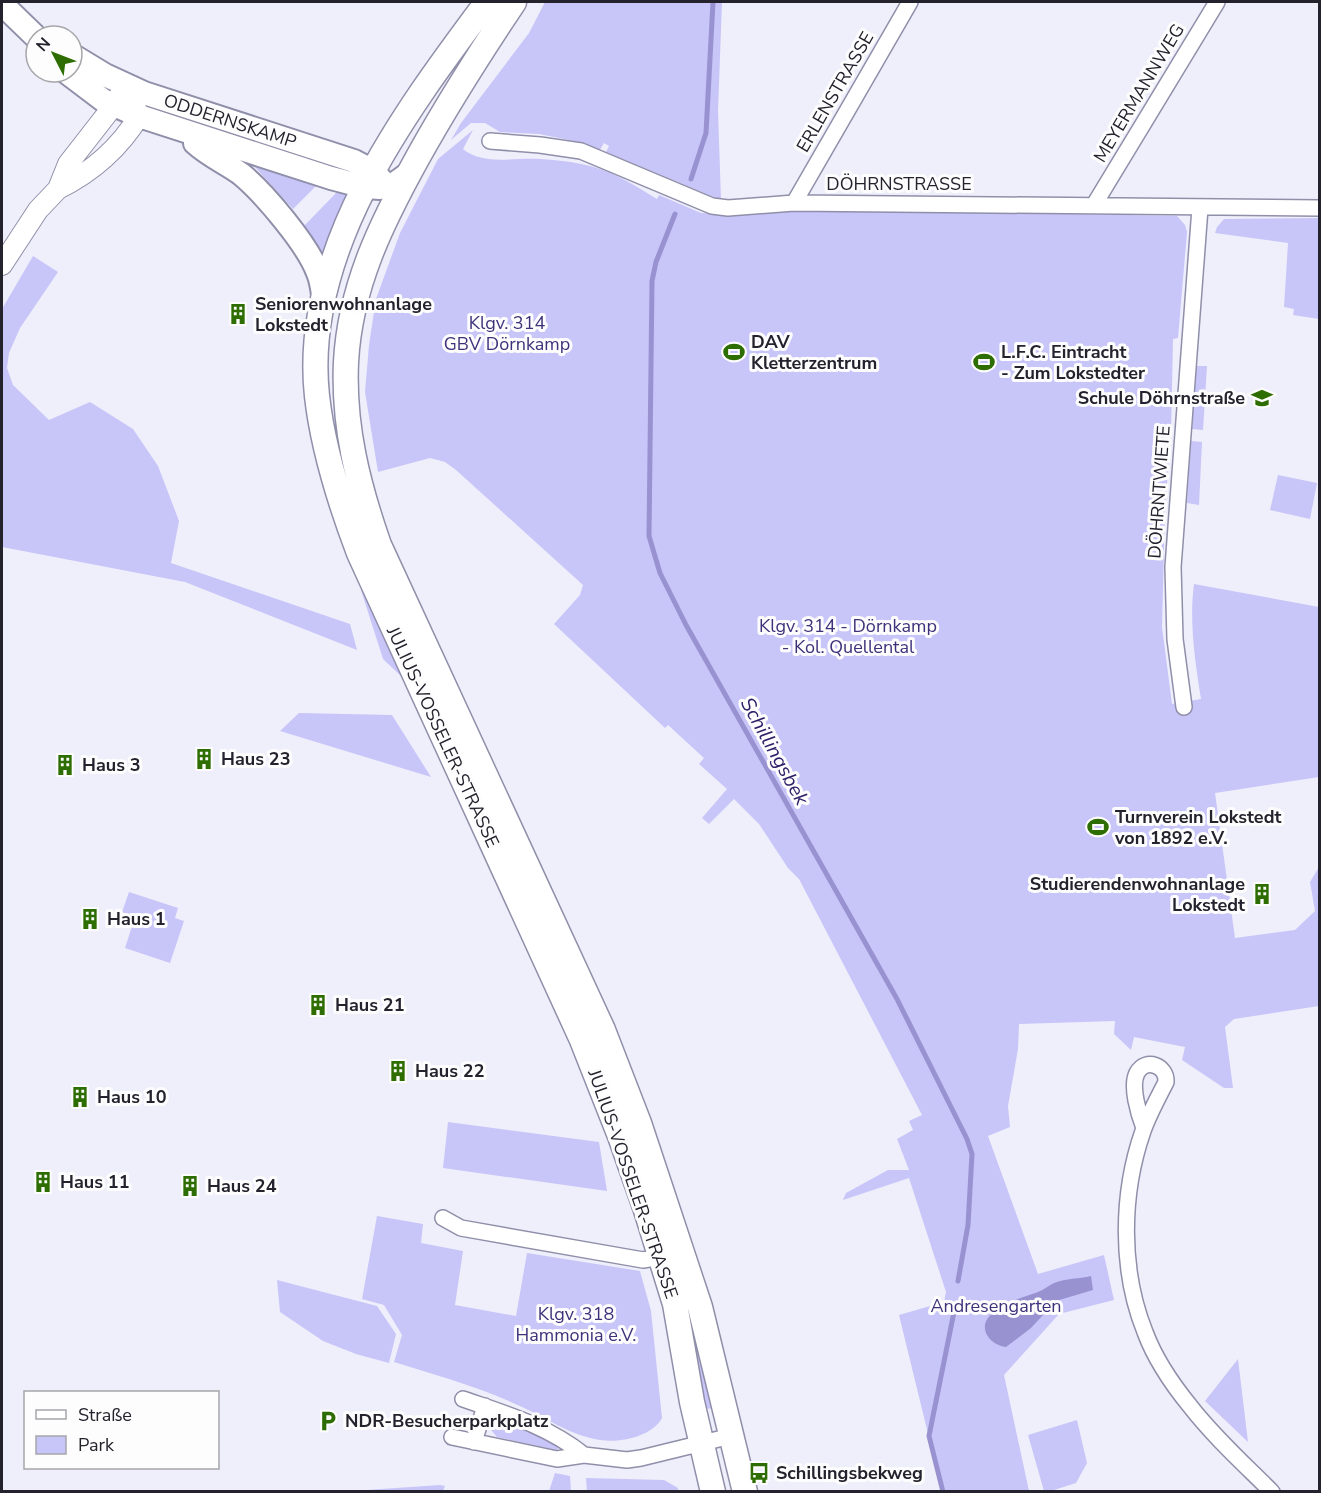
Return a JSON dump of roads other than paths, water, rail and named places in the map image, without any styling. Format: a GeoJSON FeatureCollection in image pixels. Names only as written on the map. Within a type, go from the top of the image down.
{"type":"FeatureCollection","features":[{"type":"Feature","properties":{"kind":"main road","name":"JULIUS-VOSSELER-STRASSE"},"geometry":{"type":"LineString","coordinates":[[487,2],[398,127],[379,188],[334,257],[323,295],[316,346],[317,396],[325,442],[346,519],[359,553],[582,1040],[620,1136],[661,1257],[682,1339],[692,1402],[712,1491]]}},
{"type":"Feature","properties":{"kind":"main road","name":"JULIUS-VOSSELER-STRASSE"},"geometry":{"type":"LineString","coordinates":[[379,188],[408,174],[443,111],[514,2]]}},
{"type":"Feature","properties":{"kind":"main road"},"geometry":{"type":"LineString","coordinates":[[2,4],[24,25]]}},
{"type":"Feature","properties":{"kind":"main road","name":"ODDERNSKAMP"},"geometry":{"type":"LineString","coordinates":[[84,62],[125,85],[170,102],[348,159],[379,188]]}},
{"type":"Feature","properties":{"kind":"main road","name":"ODDERNSKAMP"},"geometry":{"type":"LineString","coordinates":[[81,84],[114,105],[183,132],[379,188]]}},
{"type":"Feature","properties":{"kind":"main road"},"geometry":{"type":"LineString","coordinates":[[183,132],[206,153],[226,163],[243,176],[269,202],[313,262],[321,282],[323,295]]}},
{"type":"Feature","properties":{"kind":"main road","name":"JULIUS-VOSSELER-STRASSE"},"geometry":{"type":"LineString","coordinates":[[379,188],[378,234],[361,278],[348,341],[346,404],[358,481],[379,544],[607,1040],[639,1123],[700,1307],[745,1491]]}},
{"type":"Feature","properties":{"kind":"street","name":"ERLENSTRASSE"},"geometry":{"type":"LineString","coordinates":[[794,202],[910,2]]}},
{"type":"Feature","properties":{"kind":"street","name":"MEYERMANNWEG"},"geometry":{"type":"LineString","coordinates":[[1094,205],[1217,2]]}},
{"type":"Feature","properties":{"kind":"street"},"geometry":{"type":"LineString","coordinates":[[58,189],[68,164],[114,105],[125,85]]}},
{"type":"Feature","properties":{"kind":"street"},"geometry":{"type":"LineString","coordinates":[[2,265],[38,210],[58,189],[82,177],[130,132],[139,116],[125,85]]}},
{"type":"Feature","properties":{"kind":"street","name":"DÖHRNSTRASSE"},"geometry":{"type":"LineString","coordinates":[[490,141],[581,151],[712,206],[728,208],[794,202],[1320,208]]}},
{"type":"Feature","properties":{"kind":"street","name":"DÖHRNTWIETE"},"geometry":{"type":"LineString","coordinates":[[1184,707],[1175,639],[1173,567],[1200,208]]}},
{"type":"Feature","properties":{"kind":"street"},"geometry":{"type":"LineString","coordinates":[[1144,1128],[1131,1174],[1126,1243],[1133,1293],[1145,1333],[1157,1359],[1189,1405],[1210,1430],[1272,1491]]}},
{"type":"Feature","properties":{"kind":"street"},"geometry":{"type":"LineString","coordinates":[[443,1218],[461,1228],[497,1236],[643,1260],[661,1257]]}},
{"type":"Feature","properties":{"kind":"street"},"geometry":{"type":"LineString","coordinates":[[464,1399],[548,1430],[584,1455]]}},
{"type":"Feature","properties":{"kind":"street"},"geometry":{"type":"LineString","coordinates":[[474,1442],[485,1406]]}},
{"type":"Feature","properties":{"kind":"street"},"geometry":{"type":"LineString","coordinates":[[452,1437],[557,1459],[584,1455],[627,1460],[731,1436]]}},
{"type":"Feature","properties":{"kind":"waterway","name":"Schillingsbek"},"geometry":{"type":"LineString","coordinates":[[691,179],[706,133],[713,2]]}},
{"type":"Feature","properties":{"kind":"waterway","name":"Schillingsbek"},"geometry":{"type":"LineString","coordinates":[[675,214],[656,262],[652,281],[649,536],[660,573],[686,625],[897,999],[967,1139],[972,1154],[968,1225],[958,1281]]}},
{"type":"Feature","properties":{"kind":"waterway","name":"Schillingsbek"},"geometry":{"type":"LineString","coordinates":[[943,1492],[929,1436],[954,1312]]}},
{"type":"Feature","properties":{"kind":"place","name":"Seniorenwohnanlage Lokstedt"},"geometry":{"type":"Point","coordinates":[238,314]}},
{"type":"Feature","properties":{"kind":"place","name":"DAV Kletterzentrum"},"geometry":{"type":"Point","coordinates":[734,352]}},
{"type":"Feature","properties":{"kind":"place","name":"L.F.C. Eintracht - Zum Lokstedter"},"geometry":{"type":"Point","coordinates":[984,362]}},
{"type":"Feature","properties":{"kind":"place","name":"Schule Döhrnstraße"},"geometry":{"type":"Point","coordinates":[1262,398]}},
{"type":"Feature","properties":{"kind":"place","name":"Haus 23"},"geometry":{"type":"Point","coordinates":[204,759]}},
{"type":"Feature","properties":{"kind":"place","name":"Haus 3"},"geometry":{"type":"Point","coordinates":[65,765]}},
{"type":"Feature","properties":{"kind":"place","name":"Turnverein Lokstedt von 1892 e.V."},"geometry":{"type":"Point","coordinates":[1098,827]}},
{"type":"Feature","properties":{"kind":"place","name":"Studierendenwohnanlage Lokstedt"},"geometry":{"type":"Point","coordinates":[1262,894]}},
{"type":"Feature","properties":{"kind":"place","name":"Haus 1"},"geometry":{"type":"Point","coordinates":[90,919]}},
{"type":"Feature","properties":{"kind":"place","name":"Haus 21"},"geometry":{"type":"Point","coordinates":[318,1005]}},
{"type":"Feature","properties":{"kind":"place","name":"Haus 22"},"geometry":{"type":"Point","coordinates":[398,1071]}},
{"type":"Feature","properties":{"kind":"place","name":"Haus 10"},"geometry":{"type":"Point","coordinates":[80,1097]}},
{"type":"Feature","properties":{"kind":"place","name":"Haus 11"},"geometry":{"type":"Point","coordinates":[43,1182]}},
{"type":"Feature","properties":{"kind":"place","name":"Haus 24"},"geometry":{"type":"Point","coordinates":[190,1186]}},
{"type":"Feature","properties":{"kind":"place","name":"NDR-Besucherparkplatz"},"geometry":{"type":"Point","coordinates":[328,1421]}},
{"type":"Feature","properties":{"kind":"place","name":"Schillingsbekweg"},"geometry":{"type":"Point","coordinates":[759,1473]}},
{"type":"Feature","properties":{"kind":"park label","name":"Klgv. 314 GBV Dörnkamp"},"geometry":{"type":"Point","coordinates":[507,333]}},
{"type":"Feature","properties":{"kind":"park label","name":"Klgv. 314 - Dörnkamp - Kol. Quellental"},"geometry":{"type":"Point","coordinates":[848,636]}},
{"type":"Feature","properties":{"kind":"park label","name":"Andresengarten"},"geometry":{"type":"Point","coordinates":[996,1306]}},
{"type":"Feature","properties":{"kind":"park label","name":"Klgv. 318 Hammonia e.V."},"geometry":{"type":"Point","coordinates":[576,1324]}}]}
